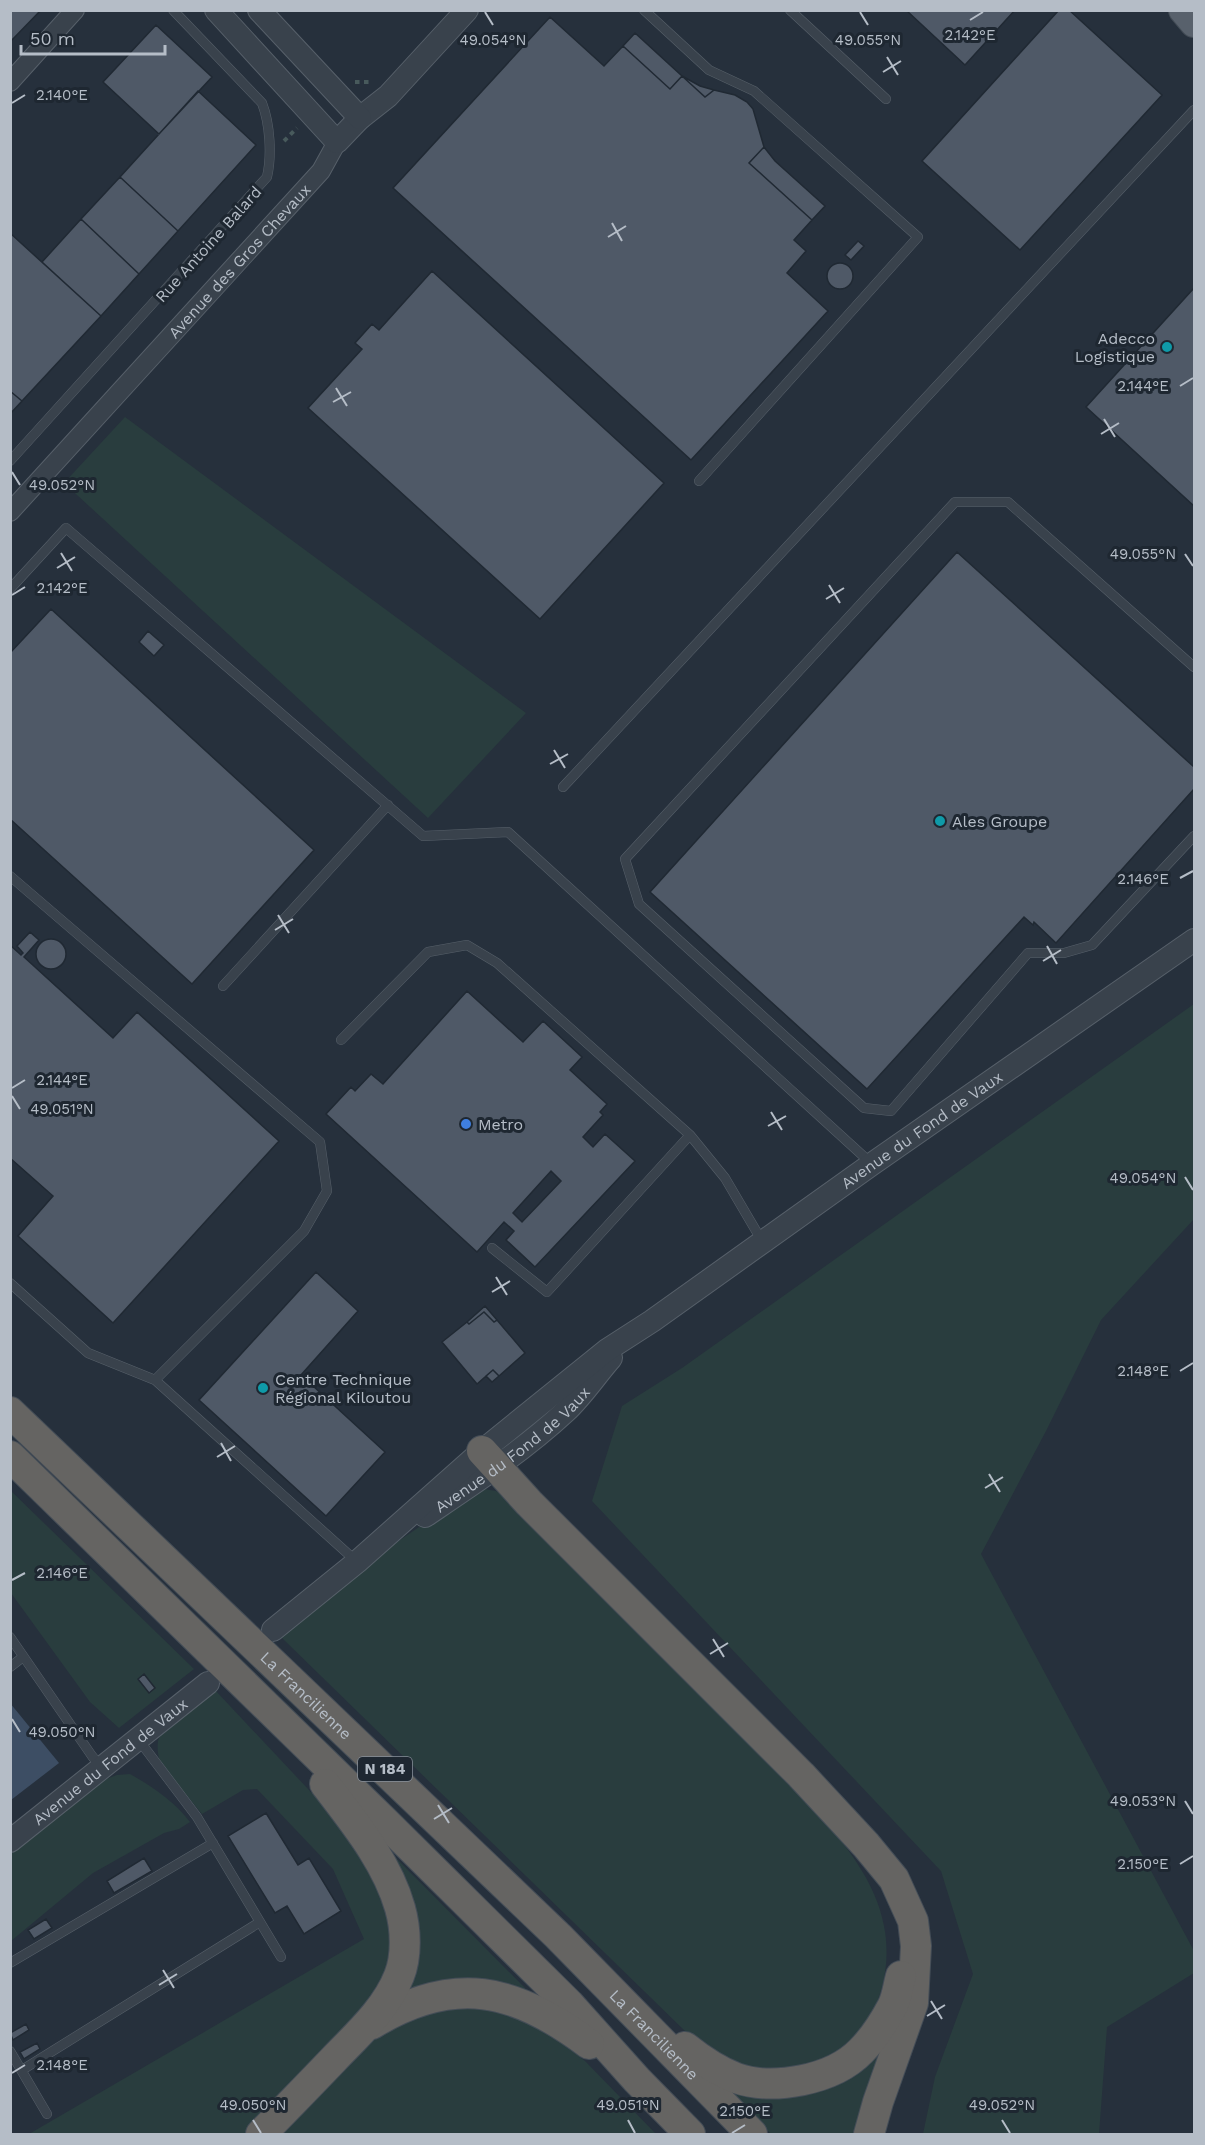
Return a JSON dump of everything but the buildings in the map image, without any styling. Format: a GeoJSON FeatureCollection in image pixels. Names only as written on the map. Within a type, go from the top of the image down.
{"type":"FeatureCollection","features":[{"type":"Feature","properties":{"kind":"highway","name":"La Francilienne"},"geometry":{"type":"LineString","coordinates":[[10,1412],[558,1936],[752,2134]]}},
{"type":"Feature","properties":{"kind":"highway","name":"N 184"},"geometry":{"type":"LineString","coordinates":[[10,1456],[569,2004],[637,2080],[690,2134]]}},
{"type":"Feature","properties":{"kind":"highway"},"geometry":{"type":"LineString","coordinates":[[489,1459],[529,1503],[801,1775],[894,1879],[913,1921],[916,1946],[913,2003],[869,2134]]}},
{"type":"Feature","properties":{"kind":"highway"},"geometry":{"type":"LineString","coordinates":[[261,2134],[380,2009],[399,1975],[404,1957],[405,1932],[401,1909],[373,1850],[269,1709]]}},
{"type":"Feature","properties":{"kind":"highway"},"geometry":{"type":"LineString","coordinates":[[558,1936],[688,2049],[714,2067],[737,2078],[762,2082],[793,2082],[816,2077],[839,2067],[860,2052],[893,2005],[901,1975],[902,1947],[896,1914],[866,1845]]}},
{"type":"Feature","properties":{"kind":"highway"},"geometry":{"type":"LineString","coordinates":[[361,2031],[392,2012],[436,1996],[480,1993],[498,1996],[534,2008],[565,2025],[637,2080]]}},
{"type":"Feature","properties":{"kind":"main road"},"geometry":{"type":"LineString","coordinates":[[1183,10],[1194,23]]}},
{"type":"Feature","properties":{"kind":"street"},"geometry":{"type":"LineString","coordinates":[[10,82],[75,10]]}},
{"type":"Feature","properties":{"kind":"street"},"geometry":{"type":"LineString","coordinates":[[216,10],[336,142]]}},
{"type":"Feature","properties":{"kind":"street"},"geometry":{"type":"LineString","coordinates":[[259,10],[360,118]]}},
{"type":"Feature","properties":{"kind":"street","name":"Avenue des Gros Chevaux"},"geometry":{"type":"LineString","coordinates":[[10,512],[321,171],[336,142],[360,118],[388,96],[467,10]]}},
{"type":"Feature","properties":{"kind":"street","name":"Avenue du Fond de Vaux"},"geometry":{"type":"LineString","coordinates":[[273,1630],[489,1459],[567,1410],[611,1358],[652,1321],[762,1241],[1194,940]]}},
{"type":"Feature","properties":{"kind":"street","name":"Avenue du Fond de Vaux"},"geometry":{"type":"LineString","coordinates":[[10,1841],[208,1683]]}},
{"type":"Feature","properties":{"kind":"lane","name":"Rue Antoine Balard"},"geometry":{"type":"LineString","coordinates":[[10,461],[267,177],[269,166],[268,119],[262,103],[256,94],[173,10]]}},
{"type":"Feature","properties":{"kind":"lane"},"geometry":{"type":"LineString","coordinates":[[644,10],[709,70],[754,91],[918,237],[699,481]]}},
{"type":"Feature","properties":{"kind":"lane"},"geometry":{"type":"LineString","coordinates":[[790,10],[886,99]]}},
{"type":"Feature","properties":{"kind":"lane"},"geometry":{"type":"LineString","coordinates":[[563,787],[1194,110]]}},
{"type":"Feature","properties":{"kind":"lane"},"geometry":{"type":"LineString","coordinates":[[1194,667],[1008,502],[955,502],[625,859],[639,904],[864,1108],[891,1111],[1028,953],[1064,953],[1092,945],[1194,836]]}},
{"type":"Feature","properties":{"kind":"lane"},"geometry":{"type":"LineString","coordinates":[[10,589],[66,528],[423,836],[508,832],[872,1164]]}},
{"type":"Feature","properties":{"kind":"lane"},"geometry":{"type":"LineString","coordinates":[[223,986],[388,805]]}},
{"type":"Feature","properties":{"kind":"lane"},"geometry":{"type":"LineString","coordinates":[[10,876],[320,1142],[327,1191],[304,1231],[155,1380]]}},
{"type":"Feature","properties":{"kind":"lane"},"geometry":{"type":"LineString","coordinates":[[341,1040],[428,952],[467,945],[497,963],[690,1135],[725,1178],[762,1241]]}},
{"type":"Feature","properties":{"kind":"lane"},"geometry":{"type":"LineString","coordinates":[[492,1248],[547,1292],[690,1135]]}},
{"type":"Feature","properties":{"kind":"lane"},"geometry":{"type":"LineString","coordinates":[[10,1283],[88,1353],[155,1380],[357,1562]]}},
{"type":"Feature","properties":{"kind":"lane"},"geometry":{"type":"LineString","coordinates":[[10,1637],[102,1768]]}},
{"type":"Feature","properties":{"kind":"lane"},"geometry":{"type":"LineString","coordinates":[[10,1667],[23,1657]]}},
{"type":"Feature","properties":{"kind":"lane"},"geometry":{"type":"LineString","coordinates":[[138,1739],[197,1817],[281,1958]]}},
{"type":"Feature","properties":{"kind":"lane"},"geometry":{"type":"LineString","coordinates":[[10,1963],[213,1843]]}},
{"type":"Feature","properties":{"kind":"lane"},"geometry":{"type":"LineString","coordinates":[[22,2070],[260,1922]]}},
{"type":"Feature","properties":{"kind":"lane"},"geometry":{"type":"LineString","coordinates":[[10,2051],[47,2114]]}},
{"type":"Feature","properties":{"kind":"path"},"geometry":{"type":"LineString","coordinates":[[347,82],[372,82]]}},
{"type":"Feature","properties":{"kind":"green space"},"geometry":{"type":"Polygon","coordinates":[[[125,417],[526,713],[428,818],[64,483],[125,417]]]}},
{"type":"Feature","properties":{"kind":"green space"},"geometry":{"type":"Polygon","coordinates":[[[1194,1004],[1194,1219],[1101,1320],[981,1554],[1194,1951],[1194,1973],[1107,2027],[1099,2134],[923,2134],[935,2077],[973,1974],[941,1871],[592,1501],[622,1406],[682,1368],[1194,1004]]]}},
{"type":"Feature","properties":{"kind":"green space"},"geometry":{"type":"Polygon","coordinates":[[[10,1490],[194,1669],[119,1728],[90,1702],[11,1593],[10,1490]]]}},
{"type":"Feature","properties":{"kind":"green space"},"geometry":{"type":"Polygon","coordinates":[[[474,1490],[496,1491],[515,1504],[819,1813],[859,1865],[874,1894],[884,1926],[887,1949],[885,1972],[880,1994],[871,2015],[859,2033],[843,2049],[824,2061],[796,2070],[747,2069],[722,2058],[685,2031],[281,1637],[397,1542],[474,1490]]]}},
{"type":"Feature","properties":{"kind":"green space"},"geometry":{"type":"Polygon","coordinates":[[[215,1690],[355,1839],[389,1903],[393,1958],[365,2008],[245,2134],[29,2134],[364,1939],[333,1869],[257,1789],[243,1790],[202,1814],[161,1764],[158,1756],[158,1741],[161,1735],[174,1721],[215,1690]]]}},
{"type":"Feature","properties":{"kind":"green space"},"geometry":{"type":"Polygon","coordinates":[[[130,1774],[163,1795],[190,1822],[179,1829],[164,1833],[93,1873],[11,1941],[11,1854],[101,1781],[117,1775],[130,1774]]]}},
{"type":"Feature","properties":{"kind":"green space"},"geometry":{"type":"Polygon","coordinates":[[[396,1858],[526,1989],[524,1993],[407,1994],[391,1864],[396,1858]]]}},
{"type":"Feature","properties":{"kind":"green space"},"geometry":{"type":"Polygon","coordinates":[[[478,2003],[539,2023],[585,2061],[656,2134],[277,2134],[384,2024],[478,2003]]]}},
{"type":"Feature","properties":{"kind":"green space"},"geometry":{"type":"Polygon","coordinates":[[[885,2039],[859,2134],[771,2134],[733,2093],[885,2039]]]}},
{"type":"Feature","properties":{"kind":"water"},"geometry":{"type":"Polygon","coordinates":[[[10,1703],[59,1763],[11,1800],[10,1800],[10,1703]]]}},
{"type":"Feature","properties":{"kind":"place","name":"Adecco Logistique"},"geometry":{"type":"Point","coordinates":[1167,347]}},
{"type":"Feature","properties":{"kind":"place","name":"Ales Groupe"},"geometry":{"type":"Point","coordinates":[940,821]}},
{"type":"Feature","properties":{"kind":"place","name":"Metro"},"geometry":{"type":"Point","coordinates":[466,1124]}},
{"type":"Feature","properties":{"kind":"place","name":"Centre Technique Régional Kiloutou"},"geometry":{"type":"Point","coordinates":[263,1388]}}]}
